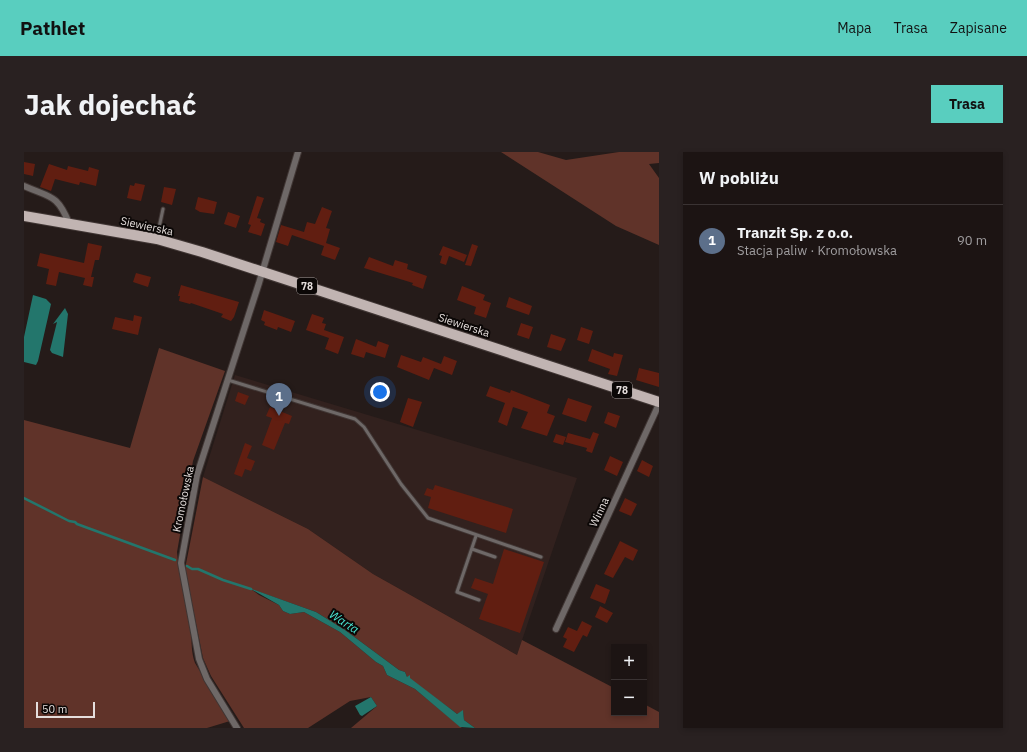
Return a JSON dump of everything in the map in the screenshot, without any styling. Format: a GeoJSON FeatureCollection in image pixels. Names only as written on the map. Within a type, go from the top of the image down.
{"type":"FeatureCollection","features":[{"type":"Feature","properties":{"kind":"main road","name":"Siewierska"},"geometry":{"type":"LineString","coordinates":[[24,216],[157,239],[262,272],[659,403]]}},
{"type":"Feature","properties":{"kind":"street"},"geometry":{"type":"LineString","coordinates":[[262,272],[298,152]]}},
{"type":"Feature","properties":{"kind":"street"},"geometry":{"type":"LineString","coordinates":[[24,186],[56,200],[62,207],[69,223]]}},
{"type":"Feature","properties":{"kind":"street","name":"Kromołowska"},"geometry":{"type":"LineString","coordinates":[[237,728],[207,679],[199,659],[181,563],[197,475],[262,272]]}},
{"type":"Feature","properties":{"kind":"street","name":"Winna"},"geometry":{"type":"LineString","coordinates":[[556,629],[659,403]]}},
{"type":"Feature","properties":{"kind":"lane"},"geometry":{"type":"LineString","coordinates":[[157,239],[163,209]]}},
{"type":"Feature","properties":{"kind":"lane"},"geometry":{"type":"LineString","coordinates":[[228,380],[359,421],[422,513],[432,520],[540,557]]}},
{"type":"Feature","properties":{"kind":"lane"},"geometry":{"type":"LineString","coordinates":[[476,536],[457,592],[479,600]]}},
{"type":"Feature","properties":{"kind":"lane"},"geometry":{"type":"LineString","coordinates":[[472,549],[495,557]]}},
{"type":"Feature","properties":{"kind":"shaded area"},"geometry":{"type":"Polygon","coordinates":[[[501,152],[538,152],[566,160],[619,152],[659,152],[659,163],[649,164],[659,178],[659,245],[616,226],[501,152]]]}},
{"type":"Feature","properties":{"kind":"shaded area"},"geometry":{"type":"Polygon","coordinates":[[[159,348],[225,371],[193,461],[177,552],[179,572],[191,632],[192,651],[195,663],[230,721],[207,728],[24,728],[24,420],[130,448],[159,348]]]}},
{"type":"Feature","properties":{"kind":"shaded area"},"geometry":{"type":"Polygon","coordinates":[[[235,375],[577,478],[517,655],[373,574],[308,529],[203,477],[235,375]]]}},
{"type":"Feature","properties":{"kind":"shaded area"},"geometry":{"type":"Polygon","coordinates":[[[203,477],[308,529],[373,574],[517,655],[522,640],[611,686],[611,716],[647,716],[647,706],[659,712],[659,728],[475,728],[464,720],[463,711],[457,714],[407,677],[405,672],[399,670],[345,630],[316,612],[251,589],[259,595],[279,605],[283,611],[290,614],[304,612],[340,632],[376,662],[383,666],[387,675],[415,689],[462,728],[351,728],[377,706],[371,697],[350,701],[308,728],[244,728],[211,676],[203,658],[185,569],[203,477]]]}},
{"type":"Feature","properties":{"kind":"water"},"geometry":{"type":"Polygon","coordinates":[[[33,295],[46,299],[51,304],[36,365],[24,362],[24,337],[33,295]]]}},
{"type":"Feature","properties":{"kind":"water"},"geometry":{"type":"Polygon","coordinates":[[[65,308],[68,314],[63,357],[52,353],[50,350],[57,322],[53,324],[65,308]]]}},
{"type":"Feature","properties":{"kind":"water"},"geometry":{"type":"Polygon","coordinates":[[[249,588],[316,612],[345,630],[399,670],[405,672],[407,677],[410,675],[410,678],[457,714],[463,710],[464,720],[475,728],[460,727],[415,689],[387,675],[383,666],[376,662],[340,632],[304,612],[290,614],[283,611],[279,605],[249,588]]]}},
{"type":"Feature","properties":{"kind":"water"},"geometry":{"type":"Polygon","coordinates":[[[371,697],[377,706],[362,716],[360,715],[355,706],[371,697]]]}},
{"type":"Feature","properties":{"kind":"building"},"geometry":{"type":"Polygon","coordinates":[[[24,162],[35,164],[33,176],[24,174],[24,162]]]}},
{"type":"Feature","properties":{"kind":"building"},"geometry":{"type":"Polygon","coordinates":[[[49,164],[67,170],[68,166],[88,171],[89,167],[99,170],[96,186],[80,182],[79,185],[55,179],[51,191],[40,187],[49,164]]]}},
{"type":"Feature","properties":{"kind":"building"},"geometry":{"type":"Polygon","coordinates":[[[135,183],[145,185],[141,201],[127,198],[130,185],[134,186],[135,183]]]}},
{"type":"Feature","properties":{"kind":"building"},"geometry":{"type":"Polygon","coordinates":[[[164,187],[176,189],[172,205],[161,202],[164,187]]]}},
{"type":"Feature","properties":{"kind":"building"},"geometry":{"type":"Polygon","coordinates":[[[257,196],[264,198],[257,218],[261,219],[260,222],[265,224],[261,236],[248,232],[251,225],[248,224],[257,196]]]}},
{"type":"Feature","properties":{"kind":"building"},"geometry":{"type":"Polygon","coordinates":[[[198,197],[217,202],[214,214],[200,212],[195,209],[198,197]]]}},
{"type":"Feature","properties":{"kind":"building"},"geometry":{"type":"Polygon","coordinates":[[[322,207],[332,211],[326,228],[330,229],[326,243],[340,248],[335,260],[321,255],[324,246],[292,235],[288,246],[276,242],[281,225],[304,232],[307,222],[315,224],[322,207]]]}},
{"type":"Feature","properties":{"kind":"building"},"geometry":{"type":"Polygon","coordinates":[[[228,212],[240,216],[236,228],[224,224],[228,212]]]}},
{"type":"Feature","properties":{"kind":"building"},"geometry":{"type":"Polygon","coordinates":[[[88,243],[102,246],[99,260],[95,260],[91,277],[94,277],[92,287],[83,285],[85,278],[59,272],[56,286],[46,284],[49,269],[37,266],[40,253],[84,263],[88,243]]]}},
{"type":"Feature","properties":{"kind":"building"},"geometry":{"type":"Polygon","coordinates":[[[472,244],[478,246],[471,266],[465,265],[472,244]]]}},
{"type":"Feature","properties":{"kind":"building"},"geometry":{"type":"Polygon","coordinates":[[[443,246],[467,255],[464,262],[449,256],[446,265],[440,263],[442,256],[439,255],[443,246]]]}},
{"type":"Feature","properties":{"kind":"building"},"geometry":{"type":"Polygon","coordinates":[[[369,257],[393,266],[395,260],[408,264],[407,269],[427,276],[423,289],[412,285],[413,283],[364,268],[369,257]]]}},
{"type":"Feature","properties":{"kind":"building"},"geometry":{"type":"Polygon","coordinates":[[[136,273],[151,277],[148,287],[133,282],[136,273]]]}},
{"type":"Feature","properties":{"kind":"building"},"geometry":{"type":"Polygon","coordinates":[[[181,285],[239,302],[234,317],[231,321],[221,317],[223,314],[191,303],[179,301],[180,296],[178,296],[181,285]]]}},
{"type":"Feature","properties":{"kind":"building"},"geometry":{"type":"Polygon","coordinates":[[[462,286],[485,295],[483,300],[491,303],[486,318],[474,314],[476,307],[457,300],[462,286]]]}},
{"type":"Feature","properties":{"kind":"building"},"geometry":{"type":"Polygon","coordinates":[[[509,297],[532,306],[529,315],[506,307],[509,297]]]}},
{"type":"Feature","properties":{"kind":"building"},"geometry":{"type":"Polygon","coordinates":[[[264,310],[295,321],[291,332],[278,327],[277,330],[264,325],[265,322],[261,320],[264,310]]]}},
{"type":"Feature","properties":{"kind":"building"},"geometry":{"type":"Polygon","coordinates":[[[312,314],[324,318],[322,323],[326,324],[324,330],[344,337],[338,354],[325,349],[329,338],[306,330],[312,314]]]}},
{"type":"Feature","properties":{"kind":"building"},"geometry":{"type":"Polygon","coordinates":[[[134,315],[142,317],[138,335],[112,329],[115,317],[133,321],[134,315]]]}},
{"type":"Feature","properties":{"kind":"building"},"geometry":{"type":"Polygon","coordinates":[[[521,323],[533,327],[529,339],[517,335],[521,323]]]}},
{"type":"Feature","properties":{"kind":"building"},"geometry":{"type":"Polygon","coordinates":[[[581,327],[593,331],[589,344],[577,340],[581,327]]]}},
{"type":"Feature","properties":{"kind":"building"},"geometry":{"type":"Polygon","coordinates":[[[551,334],[566,339],[561,351],[547,347],[551,334]]]}},
{"type":"Feature","properties":{"kind":"building"},"geometry":{"type":"Polygon","coordinates":[[[356,339],[376,347],[378,341],[389,345],[385,358],[366,352],[364,358],[351,354],[356,339]]]}},
{"type":"Feature","properties":{"kind":"building"},"geometry":{"type":"Polygon","coordinates":[[[592,349],[613,357],[614,353],[623,355],[617,376],[608,374],[610,369],[588,361],[592,349]]]}},
{"type":"Feature","properties":{"kind":"building"},"geometry":{"type":"Polygon","coordinates":[[[401,355],[421,362],[423,357],[441,364],[444,356],[457,361],[452,375],[434,368],[429,380],[397,367],[401,355]]]}},
{"type":"Feature","properties":{"kind":"building"},"geometry":{"type":"Polygon","coordinates":[[[639,368],[659,373],[659,387],[636,380],[639,368]]]}},
{"type":"Feature","properties":{"kind":"building"},"geometry":{"type":"Polygon","coordinates":[[[490,386],[510,393],[511,390],[550,405],[547,413],[555,416],[547,436],[521,428],[528,412],[513,407],[507,426],[498,422],[505,403],[486,396],[490,386]]]}},
{"type":"Feature","properties":{"kind":"building"},"geometry":{"type":"Polygon","coordinates":[[[238,392],[249,396],[245,405],[235,401],[238,392]]]}},
{"type":"Feature","properties":{"kind":"building"},"geometry":{"type":"Polygon","coordinates":[[[408,398],[422,402],[413,427],[400,422],[408,398]]]}},
{"type":"Feature","properties":{"kind":"building"},"geometry":{"type":"Polygon","coordinates":[[[568,398],[592,406],[586,422],[562,414],[568,398]]]}},
{"type":"Feature","properties":{"kind":"building"},"geometry":{"type":"Polygon","coordinates":[[[270,407],[292,416],[289,424],[285,423],[274,450],[262,445],[272,418],[266,416],[270,407]]]}},
{"type":"Feature","properties":{"kind":"building"},"geometry":{"type":"Polygon","coordinates":[[[608,412],[620,416],[616,428],[604,423],[608,412]]]}},
{"type":"Feature","properties":{"kind":"building"},"geometry":{"type":"Polygon","coordinates":[[[593,432],[599,434],[592,453],[586,451],[587,448],[565,442],[568,433],[590,439],[593,432]]]}},
{"type":"Feature","properties":{"kind":"building"},"geometry":{"type":"Polygon","coordinates":[[[556,434],[566,437],[563,445],[553,442],[556,434]]]}},
{"type":"Feature","properties":{"kind":"building"},"geometry":{"type":"Polygon","coordinates":[[[245,443],[252,446],[247,458],[255,461],[251,471],[245,469],[242,477],[234,474],[245,443]]]}},
{"type":"Feature","properties":{"kind":"building"},"geometry":{"type":"Polygon","coordinates":[[[610,456],[623,462],[617,476],[604,470],[610,456]]]}},
{"type":"Feature","properties":{"kind":"building"},"geometry":{"type":"Polygon","coordinates":[[[642,460],[653,466],[649,477],[637,471],[642,460]]]}},
{"type":"Feature","properties":{"kind":"building"},"geometry":{"type":"Polygon","coordinates":[[[435,485],[513,509],[506,533],[428,508],[431,497],[424,495],[427,488],[433,490],[435,485]]]}},
{"type":"Feature","properties":{"kind":"building"},"geometry":{"type":"Polygon","coordinates":[[[625,498],[637,504],[631,516],[619,511],[625,498]]]}},
{"type":"Feature","properties":{"kind":"building"},"geometry":{"type":"Polygon","coordinates":[[[620,541],[638,550],[633,561],[625,557],[613,578],[604,574],[620,541]]]}},
{"type":"Feature","properties":{"kind":"building"},"geometry":{"type":"Polygon","coordinates":[[[504,549],[544,562],[520,633],[479,619],[488,594],[471,588],[475,578],[493,584],[504,549]]]}},
{"type":"Feature","properties":{"kind":"building"},"geometry":{"type":"Polygon","coordinates":[[[596,584],[610,590],[605,604],[590,598],[596,584]]]}},
{"type":"Feature","properties":{"kind":"building"},"geometry":{"type":"Polygon","coordinates":[[[600,606],[613,613],[607,623],[595,617],[600,606]]]}},
{"type":"Feature","properties":{"kind":"building"},"geometry":{"type":"Polygon","coordinates":[[[582,621],[592,626],[587,637],[583,635],[574,652],[563,647],[567,639],[563,637],[568,627],[577,631],[582,621]]]}},
{"type":"Feature","properties":{"kind":"waterway","name":"Warta"},"geometry":{"type":"LineString","coordinates":[[24,498],[69,521],[175,560]]}},
{"type":"Feature","properties":{"kind":"waterway","name":"Warta"},"geometry":{"type":"LineString","coordinates":[[187,566],[251,589]]}},
{"type":"Feature","properties":{"kind":"place","name":"Tranzit Sp. z o.o."},"geometry":{"type":"Point","coordinates":[279,416]}}]}
